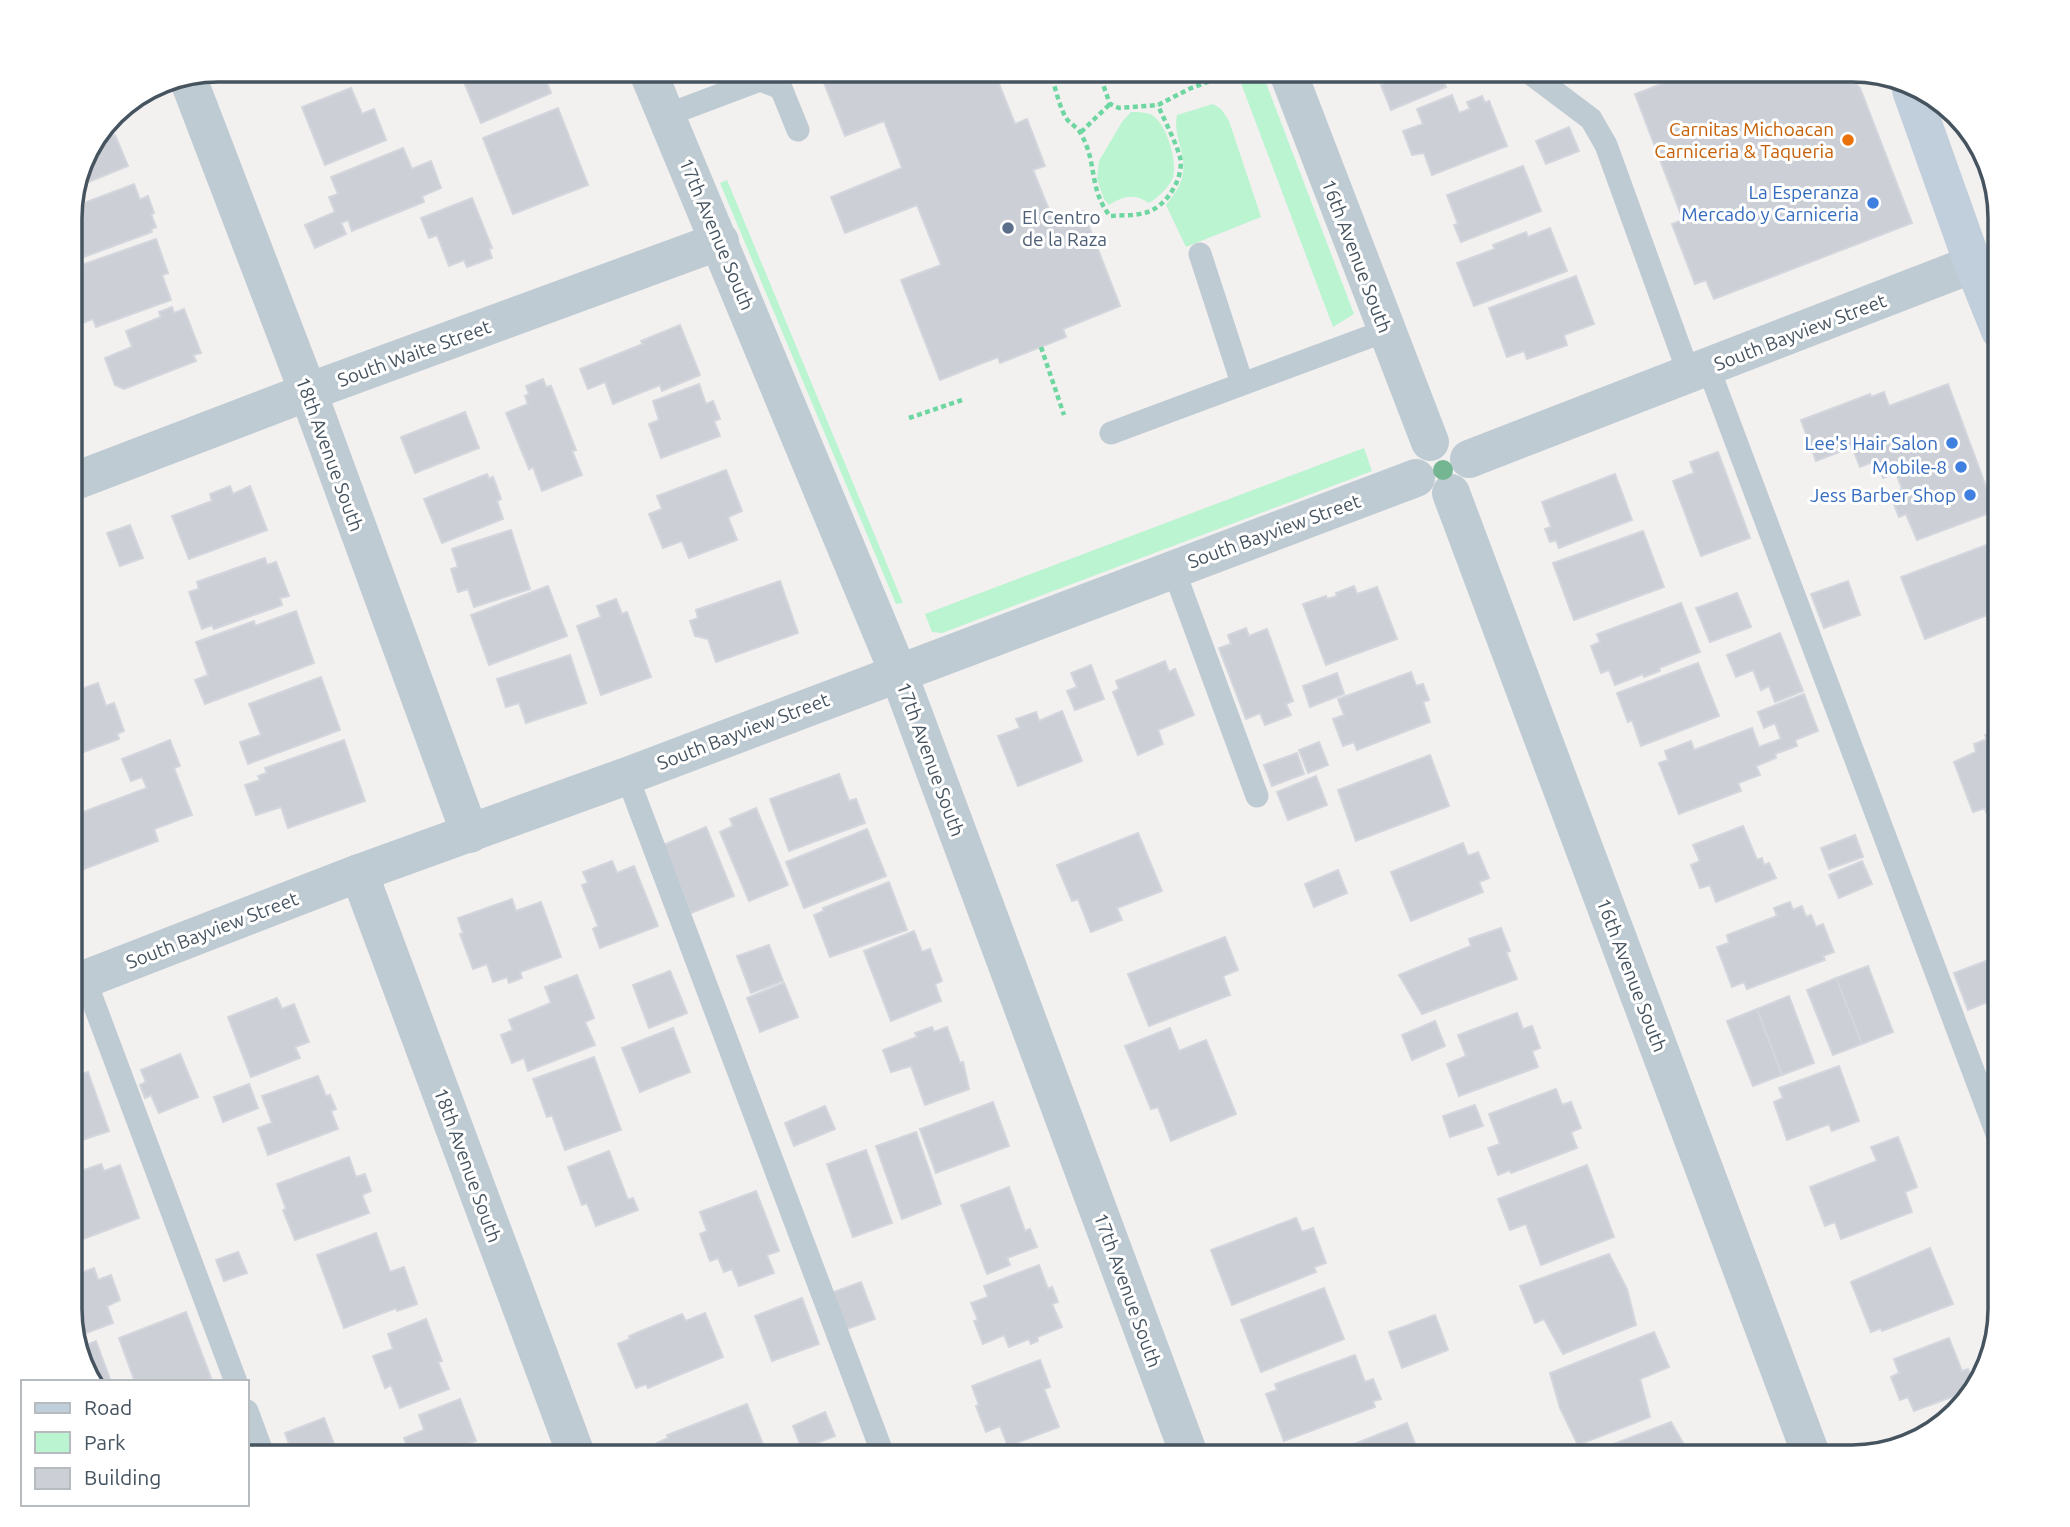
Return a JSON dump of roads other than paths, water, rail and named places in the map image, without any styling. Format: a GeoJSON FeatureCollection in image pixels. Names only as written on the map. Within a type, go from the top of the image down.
{"type":"FeatureCollection","features":[{"type":"Feature","properties":{"kind":"main road"},"geometry":{"type":"LineString","coordinates":[[1913,97],[1988,301]]}},
{"type":"Feature","properties":{"kind":"street","name":"17th Avenue South"},"geometry":{"type":"LineString","coordinates":[[652,82],[898,672],[1186,1445]]}},
{"type":"Feature","properties":{"kind":"street","name":"16th Avenue South"},"geometry":{"type":"LineString","coordinates":[[1292,82],[1385,331],[1430,442]]}},
{"type":"Feature","properties":{"kind":"street","name":"18th Avenue South"},"geometry":{"type":"LineString","coordinates":[[191,85],[470,834]]}},
{"type":"Feature","properties":{"kind":"street","name":"South Waite Street"},"geometry":{"type":"LineString","coordinates":[[83,478],[720,241]]}},
{"type":"Feature","properties":{"kind":"street","name":"South Bayview Street"},"geometry":{"type":"LineString","coordinates":[[1469,459],[1973,264]]}},
{"type":"Feature","properties":{"kind":"street"},"geometry":{"type":"LineString","coordinates":[[1439,439],[1457,443],[1465,450],[1469,459],[1468,477],[1464,485],[1451,493],[1431,493],[1416,478],[1416,456],[1430,442],[1439,439]]}},
{"type":"Feature","properties":{"kind":"street","name":"South Bayview Street"},"geometry":{"type":"LineString","coordinates":[[83,980],[359,873],[627,776],[1416,478]]}},
{"type":"Feature","properties":{"kind":"street","name":"16th Avenue South"},"geometry":{"type":"LineString","coordinates":[[1451,493],[1808,1445]]}},
{"type":"Feature","properties":{"kind":"street","name":"18th Avenue South"},"geometry":{"type":"LineString","coordinates":[[359,873],[573,1445]]}},
{"type":"Feature","properties":{"kind":"lane"},"geometry":{"type":"LineString","coordinates":[[667,115],[755,82]]}},
{"type":"Feature","properties":{"kind":"lane"},"geometry":{"type":"LineString","coordinates":[[765,82],[781,88],[798,130]]}},
{"type":"Feature","properties":{"kind":"lane"},"geometry":{"type":"LineString","coordinates":[[1542,82],[1591,119],[1606,145],[1699,371],[1988,1111]]}},
{"type":"Feature","properties":{"kind":"lane"},"geometry":{"type":"LineString","coordinates":[[1199,254],[1242,383]]}},
{"type":"Feature","properties":{"kind":"lane"},"geometry":{"type":"LineString","coordinates":[[1111,433],[1385,331]]}},
{"type":"Feature","properties":{"kind":"lane"},"geometry":{"type":"LineString","coordinates":[[1173,568],[1257,796]]}},
{"type":"Feature","properties":{"kind":"lane"},"geometry":{"type":"LineString","coordinates":[[627,776],[879,1445]]}},
{"type":"Feature","properties":{"kind":"lane"},"geometry":{"type":"LineString","coordinates":[[83,995],[235,1380]]}},
{"type":"Feature","properties":{"kind":"lane"},"geometry":{"type":"LineString","coordinates":[[248,1414],[260,1445]]}},
{"type":"Feature","properties":{"kind":"place","name":"Carnitas Michoacan Carniceria & Taqueria"},"geometry":{"type":"Point","coordinates":[1848,140]}},
{"type":"Feature","properties":{"kind":"place","name":"La Esperanza Mercado y Carniceria"},"geometry":{"type":"Point","coordinates":[1873,203]}},
{"type":"Feature","properties":{"kind":"place","name":"El Centro de la Raza"},"geometry":{"type":"Point","coordinates":[1008,228]}},
{"type":"Feature","properties":{"kind":"place","name":"Lee's Hair Salon"},"geometry":{"type":"Point","coordinates":[1952,443]}},
{"type":"Feature","properties":{"kind":"place","name":"Mobile-8"},"geometry":{"type":"Point","coordinates":[1961,467]}},
{"type":"Feature","properties":{"kind":"place","name":"Jess Barber Shop"},"geometry":{"type":"Point","coordinates":[1970,495]}}]}
